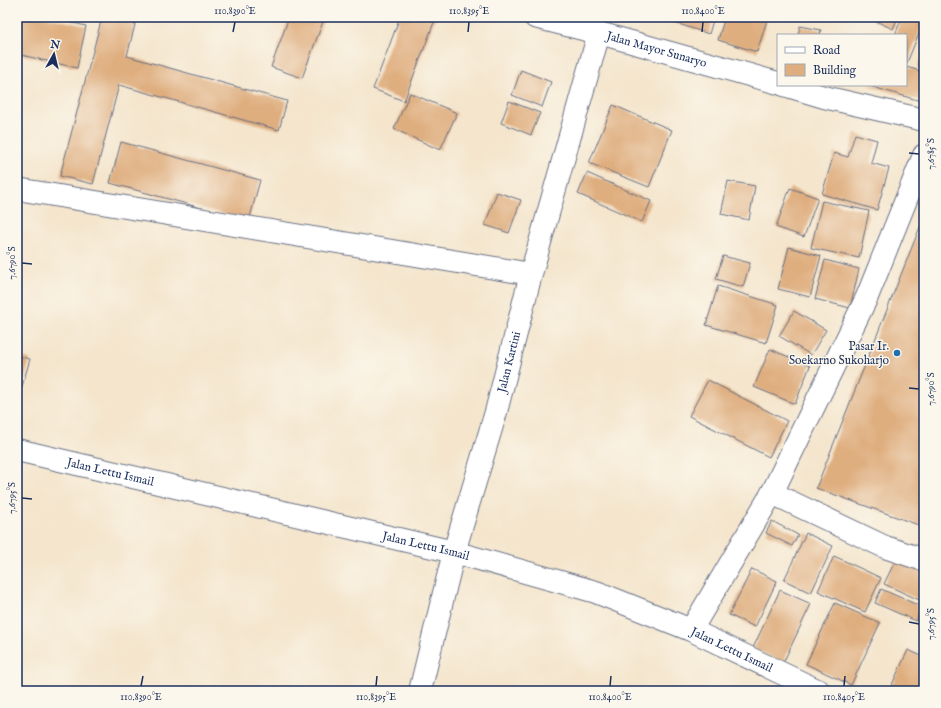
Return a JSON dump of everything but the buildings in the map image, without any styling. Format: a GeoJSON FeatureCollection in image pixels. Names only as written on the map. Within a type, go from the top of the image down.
{"type":"FeatureCollection","features":[{"type":"Feature","properties":{"kind":"street","name":"Jalan Mayor Sunaryo"},"geometry":{"type":"LineString","coordinates":[[535,17],[599,33],[777,83]]}},
{"type":"Feature","properties":{"kind":"street","name":"Jalan Kartini"},"geometry":{"type":"LineString","coordinates":[[420,691],[454,552],[496,412],[531,274],[599,33]]}},
{"type":"Feature","properties":{"kind":"street"},"geometry":{"type":"LineString","coordinates":[[787,86],[824,97],[924,120]]}},
{"type":"Feature","properties":{"kind":"street"},"geometry":{"type":"LineString","coordinates":[[691,630],[772,493],[867,297],[924,155]]}},
{"type":"Feature","properties":{"kind":"street"},"geometry":{"type":"LineString","coordinates":[[17,189],[531,274]]}},
{"type":"Feature","properties":{"kind":"street","name":"Jalan Lettu Ismail"},"geometry":{"type":"LineString","coordinates":[[17,450],[454,552],[596,592],[691,630],[786,684],[819,691]]}},
{"type":"Feature","properties":{"kind":"street"},"geometry":{"type":"LineString","coordinates":[[772,493],[885,547],[924,560]]}},
{"type":"Feature","properties":{"kind":"place","name":"Pasar Ir. Soekarno Sukoharjo"},"geometry":{"type":"Point","coordinates":[897,353]}}]}
